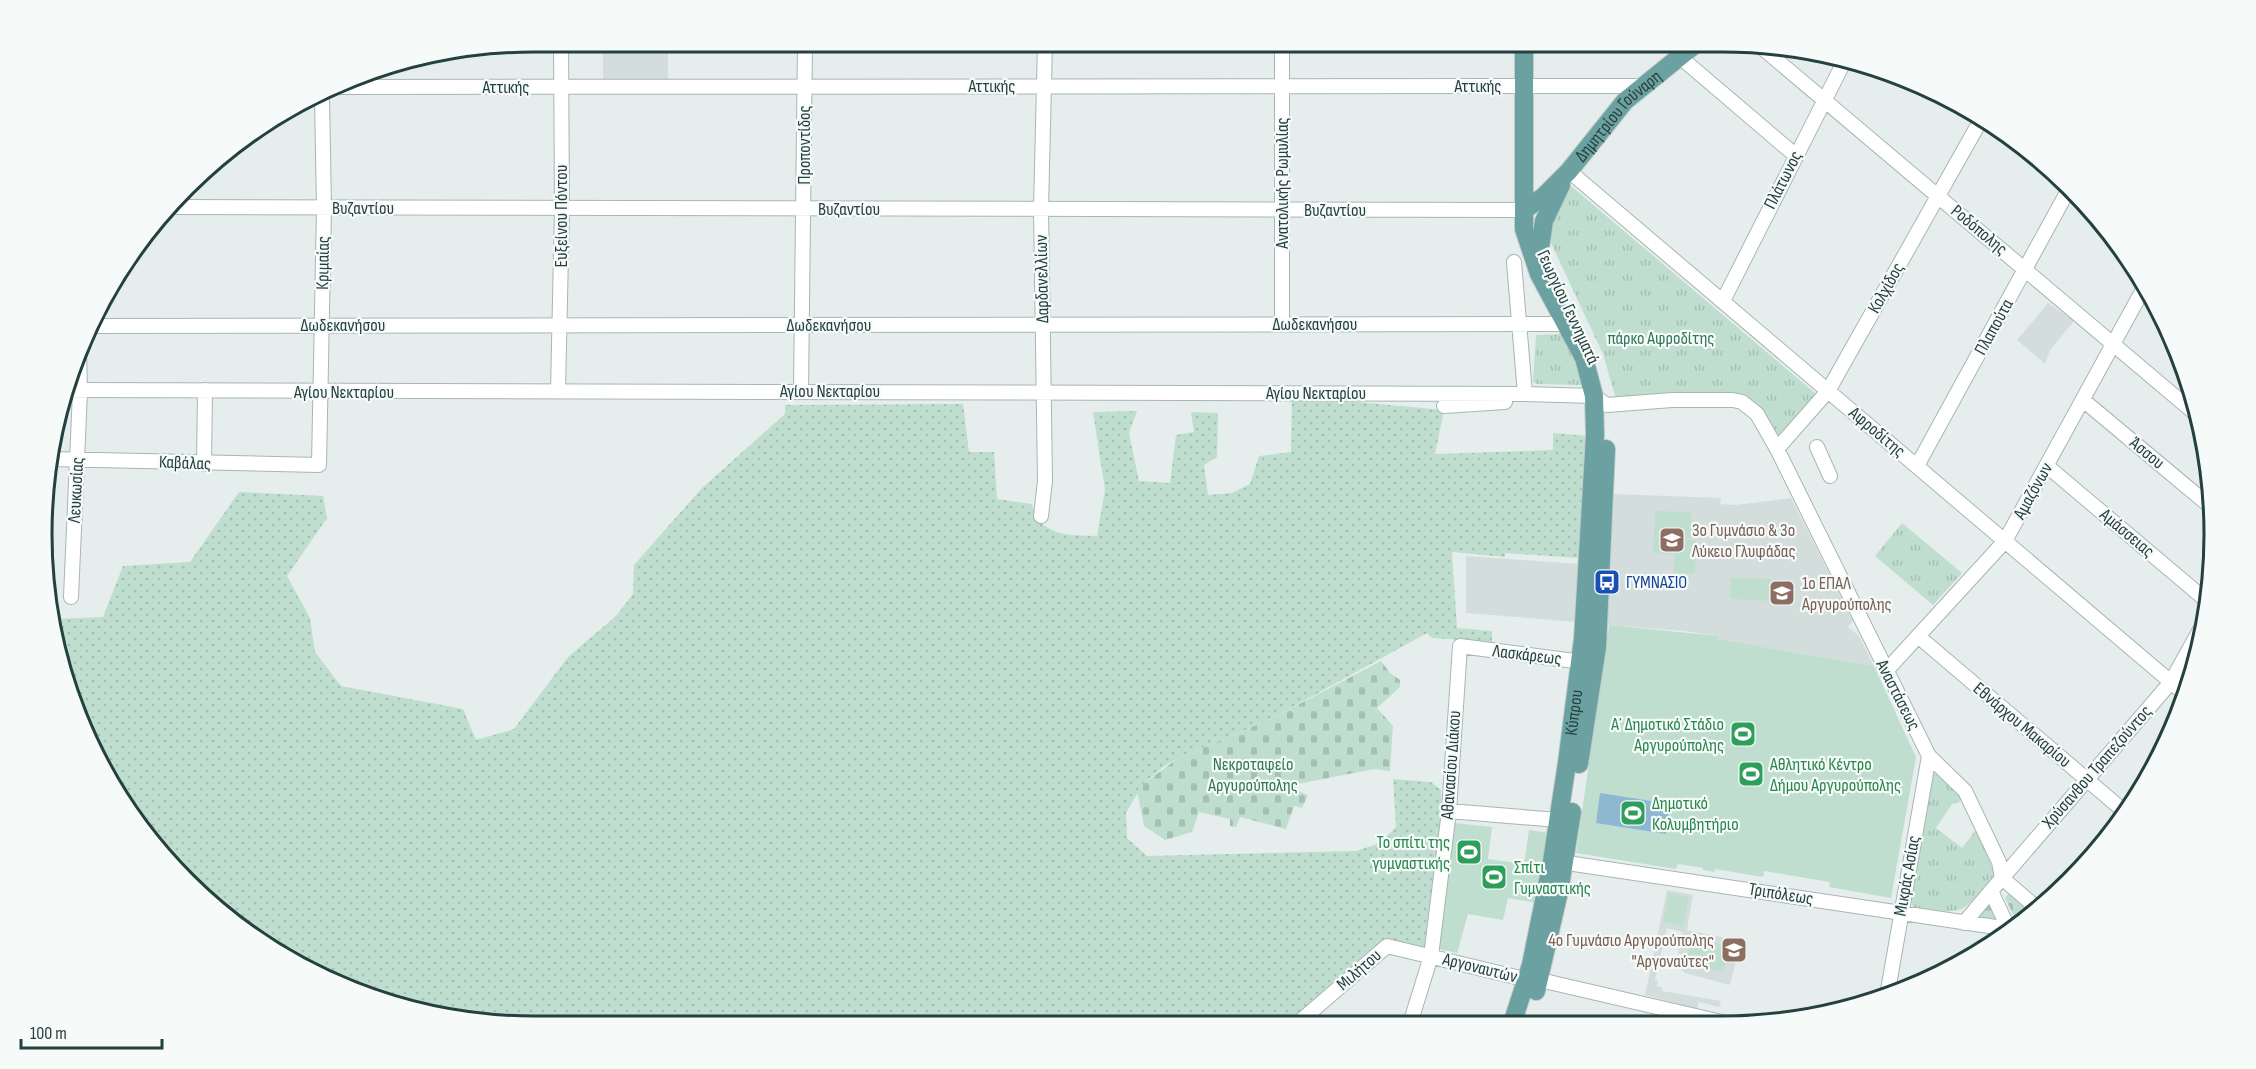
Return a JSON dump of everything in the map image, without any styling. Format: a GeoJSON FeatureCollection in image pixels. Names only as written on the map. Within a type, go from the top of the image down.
{"type":"FeatureCollection","features":[{"type":"Feature","properties":{"kind":"main road","name":"Γεωργίου Γεννηματά"},"geometry":{"type":"LineString","coordinates":[[1524,52],[1524,230],[1539,274],[1568,324],[1600,401]]}},
{"type":"Feature","properties":{"kind":"main road","name":"Δημητρίου Γούναρη"},"geometry":{"type":"LineString","coordinates":[[1569,171],[1611,116],[1643,86],[1686,52]]}},
{"type":"Feature","properties":{"kind":"main road"},"geometry":{"type":"LineString","coordinates":[[1524,210],[1543,197],[1569,171]]}},
{"type":"Feature","properties":{"kind":"main road"},"geometry":{"type":"LineString","coordinates":[[1540,248],[1544,221],[1569,171]]}},
{"type":"Feature","properties":{"kind":"main road","name":"Γεωργίου Γεννηματά"},"geometry":{"type":"LineString","coordinates":[[1524,210],[1552,277],[1591,348],[1600,401]]}},
{"type":"Feature","properties":{"kind":"main road","name":"Κύπρου"},"geometry":{"type":"LineString","coordinates":[[1526,1016],[1558,862],[1588,662],[1595,435],[1600,401]]}},
{"type":"Feature","properties":{"kind":"main road","name":"Κύπρου"},"geometry":{"type":"LineString","coordinates":[[1558,862],[1558,820],[1588,662]]}},
{"type":"Feature","properties":{"kind":"main road","name":"Κύπρου"},"geometry":{"type":"LineString","coordinates":[[1516,1016],[1534,980]]}},
{"type":"Feature","properties":{"kind":"street","name":"Ευξείνου Πόντου"},"geometry":{"type":"LineString","coordinates":[[558,391],[562,208],[561,52]]}},
{"type":"Feature","properties":{"kind":"street","name":"Προποντίδος"},"geometry":{"type":"LineString","coordinates":[[801,391],[805,52]]}},
{"type":"Feature","properties":{"kind":"street","name":"Δαρδανελλίων"},"geometry":{"type":"LineString","coordinates":[[1041,516],[1044,481],[1041,209],[1045,52]]}},
{"type":"Feature","properties":{"kind":"street","name":"Ανατολικής Ρωμυλίας"},"geometry":{"type":"LineString","coordinates":[[1282,52],[1282,324]]}},
{"type":"Feature","properties":{"kind":"street","name":"Ροδόπολης"},"geometry":{"type":"LineString","coordinates":[[1772,56],[2186,405]]}},
{"type":"Feature","properties":{"kind":"street"},"geometry":{"type":"LineString","coordinates":[[1680,57],[1795,155]]}},
{"type":"Feature","properties":{"kind":"street","name":"Πλάτωνος"},"geometry":{"type":"LineString","coordinates":[[1723,301],[1841,68]]}},
{"type":"Feature","properties":{"kind":"street","name":"Αττικής"},"geometry":{"type":"LineString","coordinates":[[355,87],[1643,86]]}},
{"type":"Feature","properties":{"kind":"street","name":"Κριμαίας"},"geometry":{"type":"LineString","coordinates":[[319,465],[324,208],[322,102]]}},
{"type":"Feature","properties":{"kind":"street","name":"Κολχίδος"},"geometry":{"type":"LineString","coordinates":[[1777,449],[1828,390],[1977,126]]}},
{"type":"Feature","properties":{"kind":"street","name":"Αφροδίτης"},"geometry":{"type":"LineString","coordinates":[[1569,171],[2178,688]]}},
{"type":"Feature","properties":{"kind":"street","name":"Πλαπούτα"},"geometry":{"type":"LineString","coordinates":[[1917,466],[2065,197]]}},
{"type":"Feature","properties":{"kind":"street","name":"Βυζαντίου"},"geometry":{"type":"LineString","coordinates":[[182,207],[1524,210]]}},
{"type":"Feature","properties":{"kind":"street","name":"Γεωργίου Γεννηματά"},"geometry":{"type":"LineString","coordinates":[[1514,262],[1525,394]]}},
{"type":"Feature","properties":{"kind":"street","name":"Αμαζόνων"},"geometry":{"type":"LineString","coordinates":[[1886,671],[2005,541],[2140,296]]}},
{"type":"Feature","properties":{"kind":"street","name":"Δωδεκανήσου"},"geometry":{"type":"LineString","coordinates":[[100,326],[1568,324]]}},
{"type":"Feature","properties":{"kind":"street"},"geometry":{"type":"LineString","coordinates":[[204,464],[205,390]]}},
{"type":"Feature","properties":{"kind":"street","name":"Αγίου Νεκταρίου"},"geometry":{"type":"LineString","coordinates":[[75,391],[1525,394],[1600,401],[1742,402],[1757,414],[1777,449]]}},
{"type":"Feature","properties":{"kind":"street"},"geometry":{"type":"LineString","coordinates":[[1444,406],[1518,401],[1525,394]]}},
{"type":"Feature","properties":{"kind":"street","name":"Λευκωσίας"},"geometry":{"type":"LineString","coordinates":[[71,597],[78,459],[73,396]]}},
{"type":"Feature","properties":{"kind":"street","name":"Άσσου"},"geometry":{"type":"LineString","coordinates":[[2083,400],[2202,499]]}},
{"type":"Feature","properties":{"kind":"street"},"geometry":{"type":"LineString","coordinates":[[1817,447],[1830,476]]}},
{"type":"Feature","properties":{"kind":"street","name":"Αναστάσεως"},"geometry":{"type":"LineString","coordinates":[[1777,449],[1929,756],[1965,791],[1999,862],[2002,878]]}},
{"type":"Feature","properties":{"kind":"street","name":"Καβάλας"},"geometry":{"type":"LineString","coordinates":[[59,459],[319,465]]}},
{"type":"Feature","properties":{"kind":"street","name":"Αμάσσειας"},"geometry":{"type":"LineString","coordinates":[[2048,466],[2199,594]]}},
{"type":"Feature","properties":{"kind":"street","name":"Εθνάρχου Μακαρίου"},"geometry":{"type":"LineString","coordinates":[[1919,637],[2119,807]]}},
{"type":"Feature","properties":{"kind":"street","name":"Λασκάρεως"},"geometry":{"type":"LineString","coordinates":[[1460,646],[1588,662]]}},
{"type":"Feature","properties":{"kind":"street","name":"Αθανασίου Διάκου"},"geometry":{"type":"LineString","coordinates":[[1412,1016],[1431,956],[1449,811],[1460,646]]}},
{"type":"Feature","properties":{"kind":"street","name":"Χρύσανθου Τραπεζούντος"},"geometry":{"type":"LineString","coordinates":[[2002,878],[2171,682],[2189,649]]}},
{"type":"Feature","properties":{"kind":"street","name":"Μικράς Ασίας"},"geometry":{"type":"LineString","coordinates":[[1892,985],[1900,913],[1929,756]]}},
{"type":"Feature","properties":{"kind":"street"},"geometry":{"type":"LineString","coordinates":[[1449,811],[1558,820]]}},
{"type":"Feature","properties":{"kind":"street","name":"Τριπόλεως"},"geometry":{"type":"LineString","coordinates":[[1558,862],[1998,929]]}},
{"type":"Feature","properties":{"kind":"street"},"geometry":{"type":"LineString","coordinates":[[1964,923],[2002,878],[2031,903]]}},
{"type":"Feature","properties":{"kind":"street"},"geometry":{"type":"LineString","coordinates":[[1991,891],[2006,923]]}},
{"type":"Feature","properties":{"kind":"street","name":"Μιλήτου"},"geometry":{"type":"LineString","coordinates":[[1307,1016],[1387,946],[1431,956]]}},
{"type":"Feature","properties":{"kind":"street","name":"Αργοναυτών"},"geometry":{"type":"LineString","coordinates":[[1431,956],[1695,1016]]}},
{"type":"Feature","properties":{"kind":"shaded area"},"geometry":{"type":"Polygon","coordinates":[[[603,52],[668,52],[668,81],[603,80],[603,52]]]}},
{"type":"Feature","properties":{"kind":"shaded area"},"geometry":{"type":"Polygon","coordinates":[[[2048,303],[2074,321],[2050,350],[2045,364],[2017,340],[2048,303]]]}},
{"type":"Feature","properties":{"kind":"shaded area"},"geometry":{"type":"Polygon","coordinates":[[[1614,494],[1721,498],[1720,504],[1735,505],[1791,498],[1853,621],[1848,627],[1859,636],[1874,666],[1718,639],[1718,636],[1607,625],[1614,494]]]}},
{"type":"Feature","properties":{"kind":"shaded area"},"geometry":{"type":"Polygon","coordinates":[[[1466,556],[1579,564],[1577,622],[1466,613],[1466,556]]]}},
{"type":"Feature","properties":{"kind":"shaded area","name":"4ο Γυμνάσιο Αργυρούπολης \"Αργοναύτες\""},"geometry":{"type":"Polygon","coordinates":[[[1667,890],[1693,895],[1687,930],[1741,941],[1730,985],[1685,973],[1681,969],[1683,955],[1678,953],[1682,932],[1667,928],[1655,980],[1658,981],[1657,986],[1662,987],[1662,991],[1721,1001],[1719,1007],[1699,1002],[1697,1009],[1645,995],[1667,890]]]}},
{"type":"Feature","properties":{"kind":"green space","name":"πάρκο Αφροδίτης"},"geometry":{"type":"Polygon","coordinates":[[[1571,186],[1816,394],[1779,436],[1761,410],[1746,399],[1616,399],[1603,354],[1551,243],[1556,213],[1571,186]]]}},
{"type":"Feature","properties":{"kind":"green space"},"geometry":{"type":"Polygon","coordinates":[[[1565,334],[1576,357],[1583,385],[1536,384],[1533,381],[1536,335],[1565,334]]]}},
{"type":"Feature","properties":{"kind":"green space"},"geometry":{"type":"Polygon","coordinates":[[[1292,396],[1444,410],[1435,454],[1553,450],[1553,433],[1587,436],[1579,558],[1505,553],[1505,557],[1452,552],[1457,628],[1492,631],[1492,642],[1432,638],[1427,633],[1271,719],[1163,767],[1143,784],[1126,813],[1127,838],[1147,856],[1356,851],[1380,843],[1396,827],[1393,779],[1431,782],[1441,790],[1442,818],[1426,948],[1387,940],[1297,1016],[534,1016],[503,1015],[440,1007],[380,991],[321,967],[267,935],[217,897],[172,852],[134,802],[102,748],[78,689],[60,619],[103,617],[123,566],[190,562],[239,492],[323,496],[327,518],[287,576],[310,618],[315,652],[341,686],[463,709],[476,740],[514,729],[568,657],[616,616],[633,594],[634,565],[702,488],[785,414],[785,405],[963,404],[969,452],[994,452],[997,499],[1032,504],[1036,515],[1049,528],[1057,532],[1076,535],[1097,536],[1105,490],[1093,412],[1137,411],[1129,433],[1139,481],[1170,483],[1176,435],[1194,432],[1191,412],[1218,413],[1217,457],[1204,465],[1208,495],[1232,493],[1250,484],[1259,456],[1291,452],[1292,396]]]}},
{"type":"Feature","properties":{"kind":"green space"},"geometry":{"type":"Polygon","coordinates":[[[1655,511],[1691,512],[1691,538],[1654,537],[1655,511]]]}},
{"type":"Feature","properties":{"kind":"green space"},"geometry":{"type":"Polygon","coordinates":[[[1902,523],[1962,573],[1933,605],[1875,556],[1902,523]]]}},
{"type":"Feature","properties":{"kind":"green space"},"geometry":{"type":"Polygon","coordinates":[[[1653,538],[1696,540],[1695,574],[1674,573],[1674,554],[1653,553],[1653,538]]]}},
{"type":"Feature","properties":{"kind":"green space"},"geometry":{"type":"Polygon","coordinates":[[[1731,578],[1772,579],[1772,601],[1730,599],[1731,578]]]}},
{"type":"Feature","properties":{"kind":"green space","name":"Αθλητικό Κέντρο Δήμου Αργυρούπολης"},"geometry":{"type":"Polygon","coordinates":[[[1609,625],[1718,636],[1718,639],[1874,666],[1916,757],[1891,898],[1829,887],[1830,882],[1764,871],[1763,877],[1715,869],[1714,872],[1678,864],[1676,869],[1576,853],[1609,625]]]}},
{"type":"Feature","properties":{"kind":"green space","name":"Νεκροταφείο Αργυρούπολης"},"geometry":{"type":"Polygon","coordinates":[[[1381,661],[1390,673],[1400,680],[1400,687],[1377,708],[1393,726],[1390,771],[1374,769],[1298,784],[1298,791],[1308,795],[1302,808],[1294,806],[1286,829],[1240,817],[1236,827],[1230,826],[1230,819],[1199,812],[1192,832],[1165,840],[1144,826],[1137,791],[1177,759],[1271,719],[1381,661]]]}},
{"type":"Feature","properties":{"kind":"green space"},"geometry":{"type":"Polygon","coordinates":[[[1932,773],[1943,777],[1962,798],[1958,803],[1952,804],[1936,828],[1962,848],[1976,830],[1995,874],[1968,905],[1953,911],[1913,907],[1911,903],[1932,773]]]}},
{"type":"Feature","properties":{"kind":"green space","name":"Σπίτι Γυμναστικής"},"geometry":{"type":"Polygon","coordinates":[[[1454,823],[1492,827],[1488,859],[1524,864],[1529,830],[1549,833],[1538,903],[1508,898],[1503,920],[1468,914],[1457,953],[1439,949],[1454,823]]]}},
{"type":"Feature","properties":{"kind":"green space"},"geometry":{"type":"Polygon","coordinates":[[[1669,893],[1689,897],[1683,926],[1663,922],[1669,893]]]}},
{"type":"Feature","properties":{"kind":"green space"},"geometry":{"type":"Polygon","coordinates":[[[2009,893],[2026,908],[2015,917],[2005,898],[2009,893]]]}},
{"type":"Feature","properties":{"kind":"green space"},"geometry":{"type":"Polygon","coordinates":[[[1990,903],[1999,921],[1977,918],[1990,903]]]}},
{"type":"Feature","properties":{"kind":"green space"},"geometry":{"type":"Polygon","coordinates":[[[1691,938],[1729,946],[1723,972],[1685,963],[1691,938]]]}},
{"type":"Feature","properties":{"kind":"water","name":"Δημοτικό Κολυμβητήριο"},"geometry":{"type":"Polygon","coordinates":[[[1600,793],[1670,804],[1666,834],[1596,823],[1600,793]]]}},
{"type":"Feature","properties":{"kind":"place","name":"3ο Γυμνάσιο & 3ο Λύκειο Γλυφάδας"},"geometry":{"type":"Point","coordinates":[1672,540]}},
{"type":"Feature","properties":{"kind":"place","name":"ΓΥΜΝΑΣΙΟ"},"geometry":{"type":"Point","coordinates":[1607,582]}},
{"type":"Feature","properties":{"kind":"place","name":"1o ΕΠΑΛ Αργυρούπολης"},"geometry":{"type":"Point","coordinates":[1782,593]}},
{"type":"Feature","properties":{"kind":"place","name":"Α΄ Δημοτικό Στάδιο Αργυρούπολης"},"geometry":{"type":"Point","coordinates":[1743,734]}},
{"type":"Feature","properties":{"kind":"place","name":"Αθλητικό Κέντρο Δήμου Αργυρούπολης"},"geometry":{"type":"Point","coordinates":[1751,774]}},
{"type":"Feature","properties":{"kind":"place","name":"Δημοτικό Κολυμβητήριο"},"geometry":{"type":"Point","coordinates":[1633,813]}},
{"type":"Feature","properties":{"kind":"place","name":"Το σπίτι της γυμναστικής"},"geometry":{"type":"Point","coordinates":[1469,852]}},
{"type":"Feature","properties":{"kind":"place","name":"Σπίτι Γυμναστικής"},"geometry":{"type":"Point","coordinates":[1494,877]}},
{"type":"Feature","properties":{"kind":"place","name":"4ο Γυμνάσιο Αργυρούπολης \"Αργοναύτες\""},"geometry":{"type":"Point","coordinates":[1734,950]}}]}
